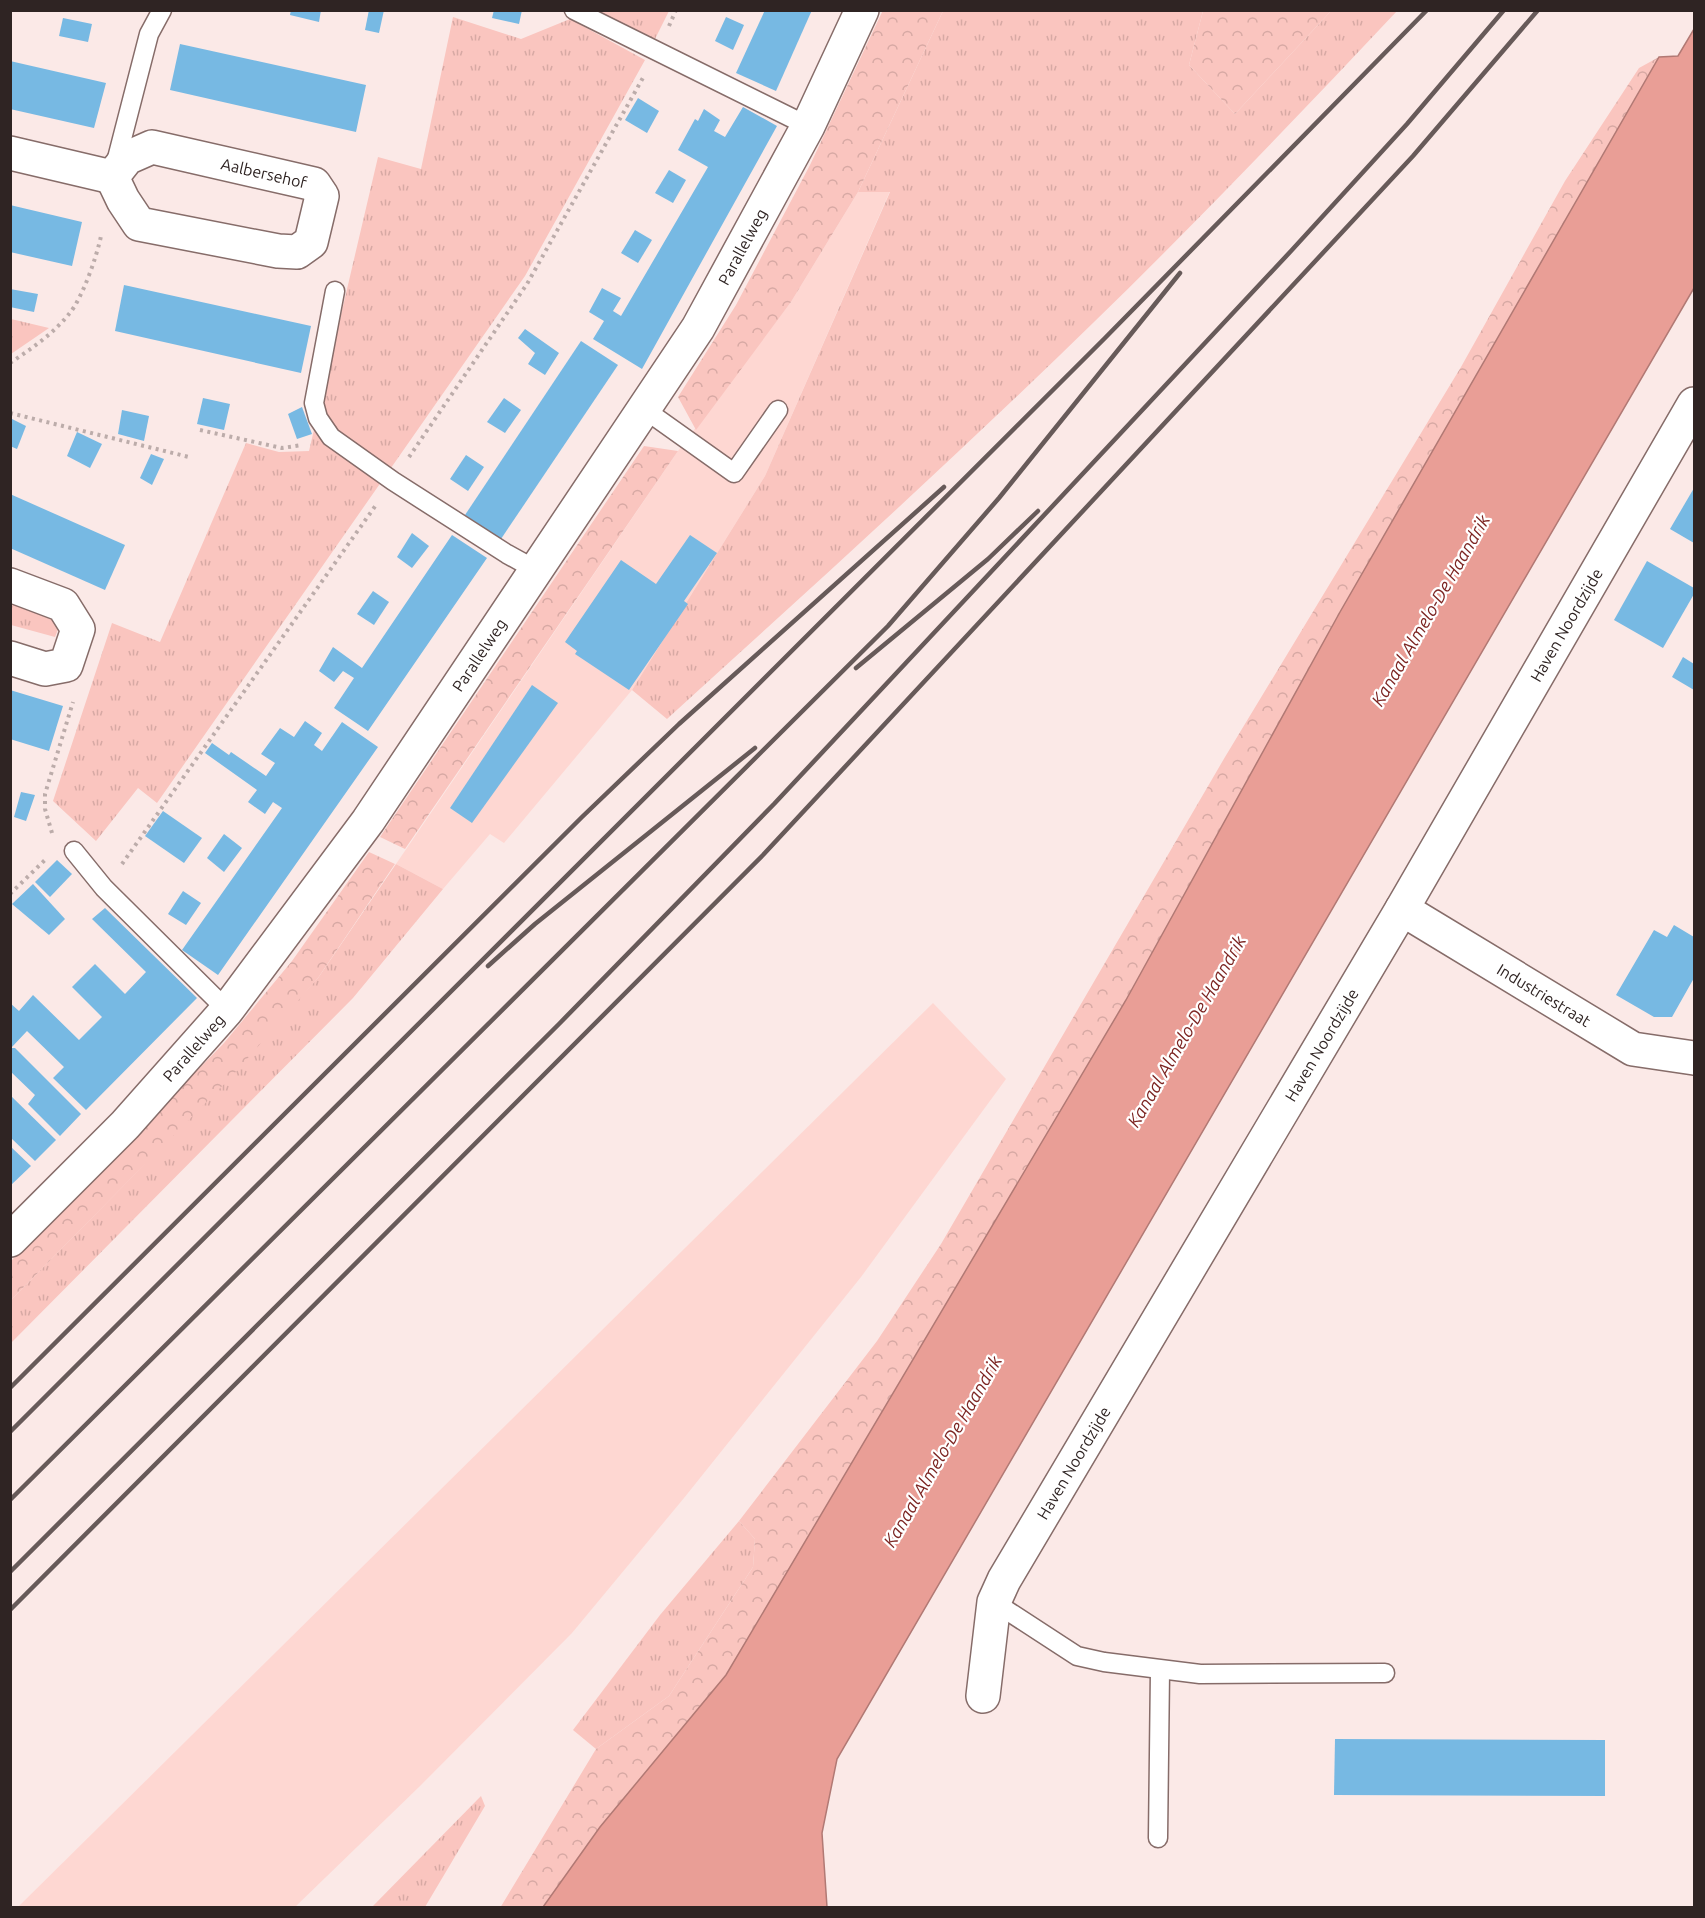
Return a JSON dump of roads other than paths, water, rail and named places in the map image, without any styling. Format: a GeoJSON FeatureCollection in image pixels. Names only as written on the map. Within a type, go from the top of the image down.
{"type":"FeatureCollection","features":[{"type":"Feature","properties":{"kind":"street","name":"Parallelweg"},"geometry":{"type":"LineString","coordinates":[[10,1240],[125,1125],[227,1010],[368,821],[698,328],[808,126],[862,10]]}},
{"type":"Feature","properties":{"kind":"street","name":"Aalbersehof"},"geometry":{"type":"LineString","coordinates":[[152,147],[314,184],[322,196],[311,242],[297,252],[278,251],[139,224],[123,200],[112,177],[127,158],[152,147]]}},
{"type":"Feature","properties":{"kind":"street"},"geometry":{"type":"LineString","coordinates":[[10,153],[112,177]]}},
{"type":"Feature","properties":{"kind":"street","name":"Haven Noordzijde"},"geometry":{"type":"LineString","coordinates":[[982,1696],[994,1602],[1010,1570],[1402,909],[1695,404]]}},
{"type":"Feature","properties":{"kind":"street"},"geometry":{"type":"LineString","coordinates":[[10,585],[63,605],[78,629],[66,664],[45,669],[10,658]]}},
{"type":"Feature","properties":{"kind":"street","name":"Industriestraat"},"geometry":{"type":"LineString","coordinates":[[1402,909],[1633,1049],[1695,1058]]}},
{"type":"Feature","properties":{"kind":"lane"},"geometry":{"type":"LineString","coordinates":[[112,177],[149,34],[162,10]]}},
{"type":"Feature","properties":{"kind":"lane"},"geometry":{"type":"LineString","coordinates":[[574,10],[808,126]]}},
{"type":"Feature","properties":{"kind":"lane"},"geometry":{"type":"LineString","coordinates":[[335,291],[314,403],[318,418],[331,437],[403,487],[536,570]]}},
{"type":"Feature","properties":{"kind":"lane"},"geometry":{"type":"LineString","coordinates":[[644,409],[734,473],[778,410]]}},
{"type":"Feature","properties":{"kind":"lane"},"geometry":{"type":"LineString","coordinates":[[74,851],[105,888],[227,1010]]}},
{"type":"Feature","properties":{"kind":"lane"},"geometry":{"type":"LineString","coordinates":[[994,1602],[1077,1656],[1160,1671],[1200,1674],[1385,1673]]}},
{"type":"Feature","properties":{"kind":"lane"},"geometry":{"type":"LineString","coordinates":[[1158,1838],[1160,1671]]}},
{"type":"Feature","properties":{"kind":"water","name":"Kanaal Almelo-De Haandrik"},"geometry":{"type":"Polygon","coordinates":[[[1694,29],[1694,288],[837,1759],[822,1833],[827,1907],[543,1907],[600,1827],[726,1675],[1126,1000],[1340,612],[1659,57],[1678,56],[1694,29]]]}},
{"type":"Feature","properties":{"kind":"railway"},"geometry":{"type":"LineString","coordinates":[[10,1432],[1104,339],[1427,10]]}},
{"type":"Feature","properties":{"kind":"railway"},"geometry":{"type":"LineString","coordinates":[[10,1572],[559,1024],[774,804],[1291,251],[1407,124],[1504,10]]}},
{"type":"Feature","properties":{"kind":"railway"},"geometry":{"type":"LineString","coordinates":[[10,1610],[763,855],[1413,156],[1538,10]]}},
{"type":"Feature","properties":{"kind":"railway"},"geometry":{"type":"LineString","coordinates":[[10,1500],[888,626],[999,498],[1180,273]]}},
{"type":"Feature","properties":{"kind":"railway"},"geometry":{"type":"LineString","coordinates":[[10,1388],[582,817],[679,724],[944,487]]}},
{"type":"Feature","properties":{"kind":"railway"},"geometry":{"type":"LineString","coordinates":[[856,668],[988,559],[1038,511]]}},
{"type":"Feature","properties":{"kind":"railway"},"geometry":{"type":"LineString","coordinates":[[488,966],[535,924],[755,748]]}}]}
